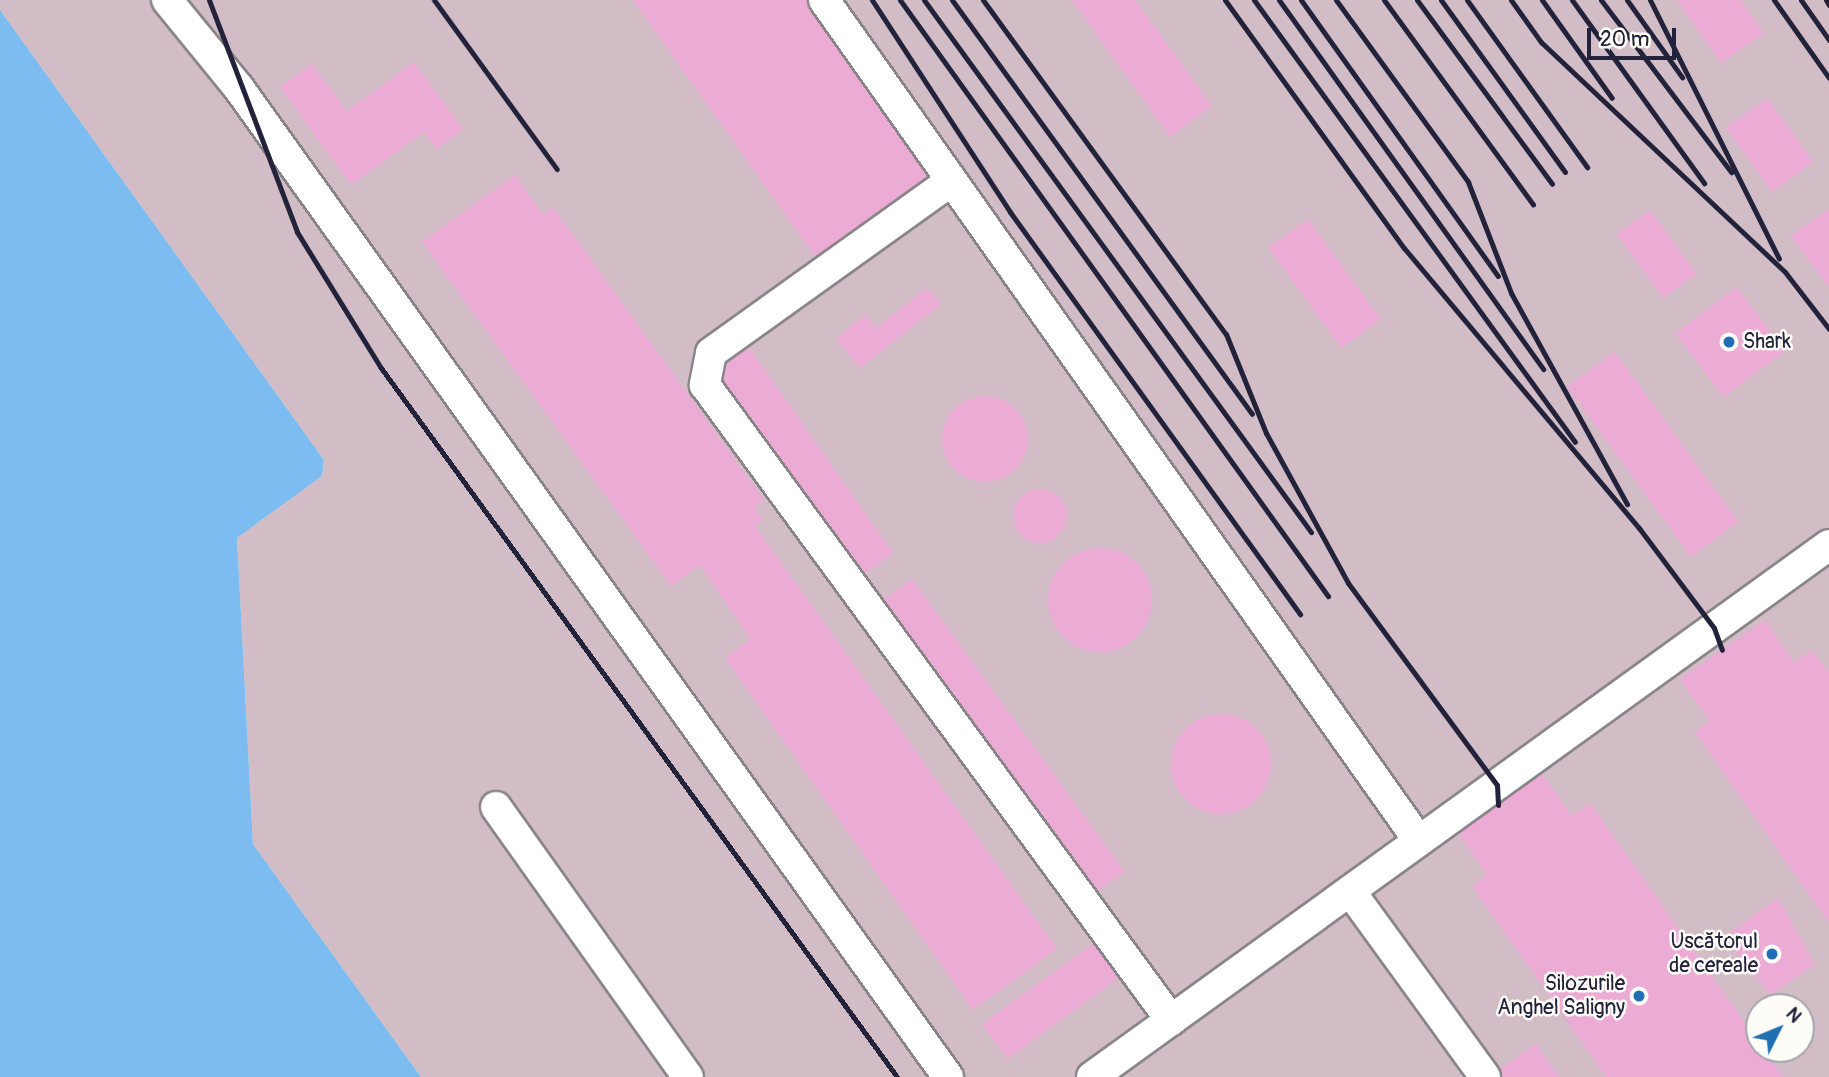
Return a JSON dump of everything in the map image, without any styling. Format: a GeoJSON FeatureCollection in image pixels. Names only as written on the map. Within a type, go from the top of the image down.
{"type":"FeatureCollection","features":[{"type":"Feature","properties":{"kind":"lane"},"geometry":{"type":"LineString","coordinates":[[167,0],[238,87],[948,1077]]}},
{"type":"Feature","properties":{"kind":"lane"},"geometry":{"type":"LineString","coordinates":[[824,0],[1419,841]]}},
{"type":"Feature","properties":{"kind":"lane"},"geometry":{"type":"LineString","coordinates":[[951,181],[711,353],[705,385],[1171,1020]]}},
{"type":"Feature","properties":{"kind":"lane"},"geometry":{"type":"LineString","coordinates":[[1091,1077],[1829,545]]}},
{"type":"Feature","properties":{"kind":"lane"},"geometry":{"type":"LineString","coordinates":[[496,807],[688,1077]]}},
{"type":"Feature","properties":{"kind":"lane"},"geometry":{"type":"LineString","coordinates":[[1350,891],[1485,1077]]}},
{"type":"Feature","properties":{"kind":"shaded area"},"geometry":{"type":"Polygon","coordinates":[[[0,0],[1829,0],[1829,1077],[421,1077],[253,844],[237,538],[322,476],[324,460],[0,10],[0,0]]]}},
{"type":"Feature","properties":{"kind":"water"},"geometry":{"type":"Polygon","coordinates":[[[0,10],[324,460],[322,476],[237,538],[253,844],[421,1077],[0,1077],[0,10]]]}},
{"type":"Feature","properties":{"kind":"building"},"geometry":{"type":"Polygon","coordinates":[[[633,0],[812,0],[937,174],[817,259],[633,0]]]}},
{"type":"Feature","properties":{"kind":"building"},"geometry":{"type":"Polygon","coordinates":[[[1072,0],[1135,0],[1212,106],[1170,137],[1072,0]]]}},
{"type":"Feature","properties":{"kind":"building"},"geometry":{"type":"Polygon","coordinates":[[[1677,0],[1740,0],[1764,33],[1721,63],[1677,0]]]}},
{"type":"Feature","properties":{"kind":"building"},"geometry":{"type":"Polygon","coordinates":[[[414,62],[463,129],[437,149],[424,132],[351,185],[280,87],[312,64],[347,111],[414,62]]]}},
{"type":"Feature","properties":{"kind":"building"},"geometry":{"type":"Polygon","coordinates":[[[1767,98],[1813,162],[1772,192],[1726,128],[1767,98]]]}},
{"type":"Feature","properties":{"kind":"building"},"geometry":{"type":"Polygon","coordinates":[[[515,175],[543,215],[553,207],[764,500],[754,507],[763,520],[755,526],[1057,949],[973,1010],[725,658],[750,639],[700,565],[671,586],[422,242],[515,175]]]}},
{"type":"Feature","properties":{"kind":"building"},"geometry":{"type":"Polygon","coordinates":[[[1829,209],[1829,288],[1791,236],[1829,209]]]}},
{"type":"Feature","properties":{"kind":"building"},"geometry":{"type":"Polygon","coordinates":[[[1650,210],[1696,274],[1663,298],[1617,234],[1650,210]]]}},
{"type":"Feature","properties":{"kind":"building"},"geometry":{"type":"Polygon","coordinates":[[[1308,219],[1381,319],[1341,348],[1268,248],[1308,219]]]}},
{"type":"Feature","properties":{"kind":"building","name":"Shark"},"geometry":{"type":"Polygon","coordinates":[[[1737,287],[1785,351],[1724,397],[1676,333],[1737,287]]]}},
{"type":"Feature","properties":{"kind":"building"},"geometry":{"type":"Polygon","coordinates":[[[927,288],[941,304],[860,368],[836,338],[865,315],[876,328],[927,288]]]}},
{"type":"Feature","properties":{"kind":"building"},"geometry":{"type":"Polygon","coordinates":[[[746,343],[893,554],[859,578],[712,367],[746,343]]]}},
{"type":"Feature","properties":{"kind":"building"},"geometry":{"type":"Polygon","coordinates":[[[1615,352],[1738,522],[1691,557],[1567,387],[1615,352]]]}},
{"type":"Feature","properties":{"kind":"building"},"geometry":{"type":"Polygon","coordinates":[[[985,396],[1009,403],[1021,415],[1028,439],[1021,463],[1009,475],[985,482],[961,475],[949,463],[942,439],[949,415],[961,403],[985,396]]]}},
{"type":"Feature","properties":{"kind":"building"},"geometry":{"type":"Polygon","coordinates":[[[1045,489],[1055,493],[1063,501],[1067,516],[1063,531],[1055,539],[1035,543],[1025,539],[1017,531],[1013,511],[1017,501],[1025,493],[1045,489]]]}},
{"type":"Feature","properties":{"kind":"building"},"geometry":{"type":"Polygon","coordinates":[[[1100,548],[1120,552],[1137,563],[1148,580],[1152,600],[1148,620],[1137,637],[1120,648],[1100,652],[1080,648],[1063,637],[1052,620],[1048,600],[1052,580],[1063,563],[1080,552],[1100,548]]]}},
{"type":"Feature","properties":{"kind":"building"},"geometry":{"type":"Polygon","coordinates":[[[912,579],[1125,872],[1093,895],[880,602],[912,579]]]}},
{"type":"Feature","properties":{"kind":"building"},"geometry":{"type":"Polygon","coordinates":[[[1765,620],[1794,662],[1812,650],[1829,673],[1829,923],[1695,732],[1710,721],[1680,679],[1765,620]]]}},
{"type":"Feature","properties":{"kind":"building"},"geometry":{"type":"Polygon","coordinates":[[[1221,714],[1240,717],[1257,728],[1268,745],[1271,764],[1268,783],[1257,800],[1240,811],[1221,814],[1202,811],[1185,800],[1174,783],[1171,764],[1174,745],[1185,728],[1202,717],[1221,714]]]}},
{"type":"Feature","properties":{"kind":"building"},"geometry":{"type":"Polygon","coordinates":[[[1542,774],[1572,816],[1590,803],[1745,1023],[1745,1063],[1773,1063],[1783,1077],[1606,1077],[1472,886],[1487,875],[1458,833],[1542,774]]]}},
{"type":"Feature","properties":{"kind":"building","name":"Uscătorul de cereale"},"geometry":{"type":"Polygon","coordinates":[[[1778,898],[1815,964],[1774,993],[1769,993],[1723,937],[1778,898]]]}},
{"type":"Feature","properties":{"kind":"building"},"geometry":{"type":"Polygon","coordinates":[[[1098,940],[1123,975],[1008,1059],[982,1024],[1098,940]]]}},
{"type":"Feature","properties":{"kind":"building"},"geometry":{"type":"Polygon","coordinates":[[[1536,1044],[1559,1077],[1488,1077],[1536,1044]]]}},
{"type":"Feature","properties":{"kind":"railway"},"geometry":{"type":"LineString","coordinates":[[209,0],[297,232],[381,368],[897,1077]]}},
{"type":"Feature","properties":{"kind":"railway"},"geometry":{"type":"LineString","coordinates":[[434,0],[557,169]]}},
{"type":"Feature","properties":{"kind":"railway"},"geometry":{"type":"LineString","coordinates":[[872,0],[1010,212],[1300,614]]}},
{"type":"Feature","properties":{"kind":"railway"},"geometry":{"type":"LineString","coordinates":[[900,0],[1328,596]]}},
{"type":"Feature","properties":{"kind":"railway"},"geometry":{"type":"LineString","coordinates":[[924,0],[1311,532]]}},
{"type":"Feature","properties":{"kind":"railway"},"geometry":{"type":"LineString","coordinates":[[952,0],[1252,414]]}},
{"type":"Feature","properties":{"kind":"railway"},"geometry":{"type":"LineString","coordinates":[[983,0],[1226,334],[1266,433],[1348,583],[1497,785],[1498,805]]}},
{"type":"Feature","properties":{"kind":"railway"},"geometry":{"type":"LineString","coordinates":[[1225,0],[1404,248],[1639,528],[1714,628],[1722,650]]}},
{"type":"Feature","properties":{"kind":"railway"},"geometry":{"type":"LineString","coordinates":[[1254,0],[1575,442]]}},
{"type":"Feature","properties":{"kind":"railway"},"geometry":{"type":"LineString","coordinates":[[1279,0],[1543,369]]}},
{"type":"Feature","properties":{"kind":"railway"},"geometry":{"type":"LineString","coordinates":[[1301,0],[1498,276]]}},
{"type":"Feature","properties":{"kind":"railway"},"geometry":{"type":"LineString","coordinates":[[1336,0],[1468,182],[1511,293],[1627,504]]}},
{"type":"Feature","properties":{"kind":"railway"},"geometry":{"type":"LineString","coordinates":[[1384,0],[1533,204]]}},
{"type":"Feature","properties":{"kind":"railway"},"geometry":{"type":"LineString","coordinates":[[1417,0],[1552,184]]}},
{"type":"Feature","properties":{"kind":"railway"},"geometry":{"type":"LineString","coordinates":[[1441,0],[1565,172]]}},
{"type":"Feature","properties":{"kind":"railway"},"geometry":{"type":"LineString","coordinates":[[1467,0],[1587,167]]}},
{"type":"Feature","properties":{"kind":"railway"},"geometry":{"type":"LineString","coordinates":[[1511,0],[1541,42],[1785,272],[1829,329]]}},
{"type":"Feature","properties":{"kind":"railway"},"geometry":{"type":"LineString","coordinates":[[1542,0],[1612,98]]}},
{"type":"Feature","properties":{"kind":"railway"},"geometry":{"type":"LineString","coordinates":[[1572,0],[1704,183]]}},
{"type":"Feature","properties":{"kind":"railway"},"geometry":{"type":"LineString","coordinates":[[1601,0],[1731,172]]}},
{"type":"Feature","properties":{"kind":"railway"},"geometry":{"type":"LineString","coordinates":[[1627,0],[1682,77]]}},
{"type":"Feature","properties":{"kind":"railway"},"geometry":{"type":"LineString","coordinates":[[1650,0],[1779,259]]}},
{"type":"Feature","properties":{"kind":"railway"},"geometry":{"type":"LineString","coordinates":[[1774,0],[1829,78]]}},
{"type":"Feature","properties":{"kind":"railway"},"geometry":{"type":"LineString","coordinates":[[1801,0],[1829,40]]}},
{"type":"Feature","properties":{"kind":"railway"},"geometry":{"type":"LineString","coordinates":[[1826,0],[1829,5]]}},
{"type":"Feature","properties":{"kind":"place","name":"Shark"},"geometry":{"type":"Point","coordinates":[1729,342]}},
{"type":"Feature","properties":{"kind":"place","name":"Uscătorul de cereale"},"geometry":{"type":"Point","coordinates":[1772,954]}},
{"type":"Feature","properties":{"kind":"place","name":"Silozurile Anghel Saligny"},"geometry":{"type":"Point","coordinates":[1639,996]}}]}
